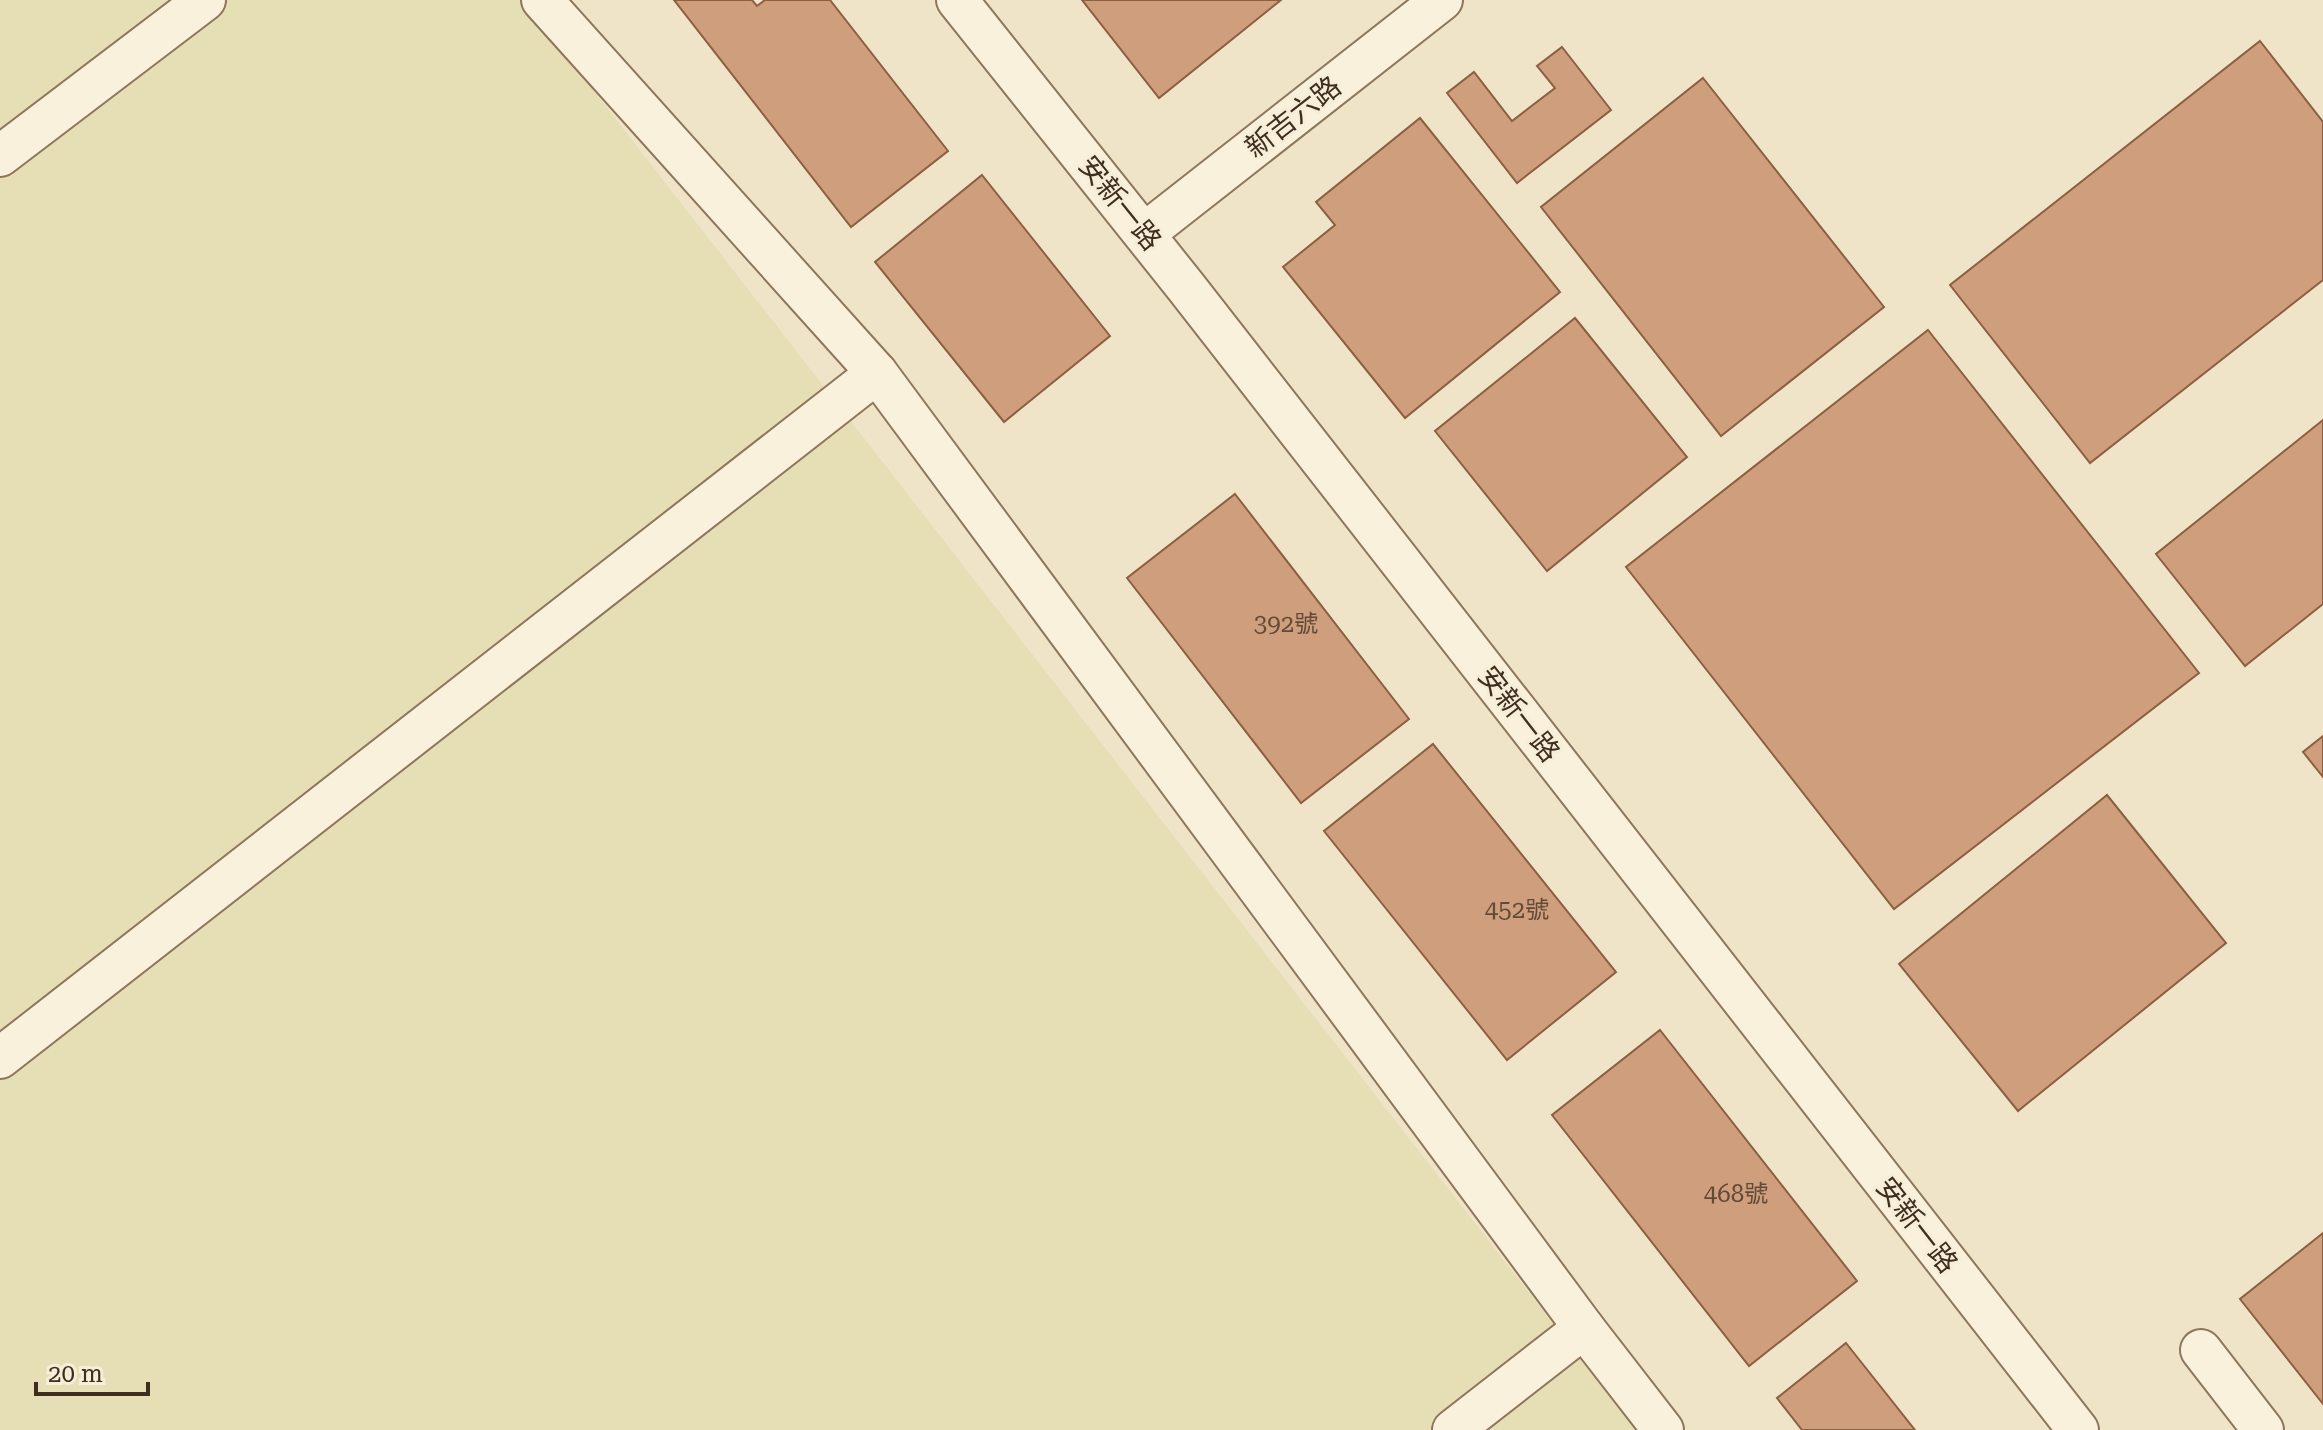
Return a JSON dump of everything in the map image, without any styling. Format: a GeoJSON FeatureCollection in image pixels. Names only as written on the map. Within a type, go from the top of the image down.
{"type":"FeatureCollection","features":[{"type":"Feature","properties":{"kind":"street"},"geometry":{"type":"LineString","coordinates":[[0,156],[205,0]]}},
{"type":"Feature","properties":{"kind":"street"},"geometry":{"type":"LineString","coordinates":[[542,0],[877,373],[1584,1328],[1663,1430]]}},
{"type":"Feature","properties":{"kind":"street","name":"安新一路"},"geometry":{"type":"LineString","coordinates":[[957,0],[1145,233],[2078,1430]]}},
{"type":"Feature","properties":{"kind":"street","name":"新吉六路"},"geometry":{"type":"LineString","coordinates":[[1145,233],[1442,0]]}},
{"type":"Feature","properties":{"kind":"street"},"geometry":{"type":"LineString","coordinates":[[0,1058],[877,373]]}},
{"type":"Feature","properties":{"kind":"street"},"geometry":{"type":"LineString","coordinates":[[1453,1430],[1584,1328]]}},
{"type":"Feature","properties":{"kind":"street"},"geometry":{"type":"LineString","coordinates":[[2201,1350],[2263,1430]]}},
{"type":"Feature","properties":{"kind":"shaded area"},"geometry":{"type":"Polygon","coordinates":[[[0,0],[523,0],[1636,1430],[0,1430],[0,0]]]}},
{"type":"Feature","properties":{"kind":"building"},"geometry":{"type":"Polygon","coordinates":[[[674,0],[752,0],[757,6],[765,0],[830,0],[948,151],[851,227],[674,0]]]}},
{"type":"Feature","properties":{"kind":"building"},"geometry":{"type":"Polygon","coordinates":[[[1082,0],[1281,0],[1159,98],[1082,0]]]}},
{"type":"Feature","properties":{"kind":"building"},"geometry":{"type":"Polygon","coordinates":[[[2260,41],[2323,122],[2323,280],[2090,463],[1950,285],[2260,41]]]}},
{"type":"Feature","properties":{"kind":"building"},"geometry":{"type":"Polygon","coordinates":[[[1562,47],[1611,110],[1517,183],[1447,93],[1474,72],[1512,121],[1555,88],[1537,66],[1562,47]]]}},
{"type":"Feature","properties":{"kind":"building"},"geometry":{"type":"Polygon","coordinates":[[[1703,78],[1884,307],[1721,436],[1541,207],[1703,78]]]}},
{"type":"Feature","properties":{"kind":"building"},"geometry":{"type":"Polygon","coordinates":[[[1420,118],[1560,292],[1405,418],[1283,267],[1335,225],[1316,202],[1420,118]]]}},
{"type":"Feature","properties":{"kind":"building"},"geometry":{"type":"Polygon","coordinates":[[[982,175],[1110,336],[1004,422],[875,262],[982,175]]]}},
{"type":"Feature","properties":{"kind":"building"},"geometry":{"type":"Polygon","coordinates":[[[1575,318],[1687,457],[1547,571],[1435,431],[1575,318]]]}},
{"type":"Feature","properties":{"kind":"building"},"geometry":{"type":"Polygon","coordinates":[[[1928,330],[2199,673],[1894,909],[1626,567],[1928,330]]]}},
{"type":"Feature","properties":{"kind":"building"},"geometry":{"type":"Polygon","coordinates":[[[2323,420],[2323,604],[2245,666],[2156,554],[2323,420]]]}},
{"type":"Feature","properties":{"kind":"building"},"geometry":{"type":"Polygon","coordinates":[[[1235,494],[1409,719],[1301,803],[1127,578],[1235,494]]]}},
{"type":"Feature","properties":{"kind":"building"},"geometry":{"type":"Polygon","coordinates":[[[2323,736],[2323,777],[2303,752],[2323,736]]]}},
{"type":"Feature","properties":{"kind":"building"},"geometry":{"type":"Polygon","coordinates":[[[1433,744],[1616,972],[1507,1060],[1324,831],[1433,744]]]}},
{"type":"Feature","properties":{"kind":"building"},"geometry":{"type":"Polygon","coordinates":[[[2107,795],[2226,943],[2018,1111],[1899,964],[2107,795]]]}},
{"type":"Feature","properties":{"kind":"building"},"geometry":{"type":"Polygon","coordinates":[[[1660,1030],[1857,1281],[1749,1366],[1552,1115],[1660,1030]]]}},
{"type":"Feature","properties":{"kind":"building"},"geometry":{"type":"Polygon","coordinates":[[[2323,1233],[2323,1404],[2240,1299],[2323,1233]]]}},
{"type":"Feature","properties":{"kind":"building"},"geometry":{"type":"Polygon","coordinates":[[[1846,1343],[1915,1430],[1802,1430],[1777,1398],[1846,1343]]]}}]}
